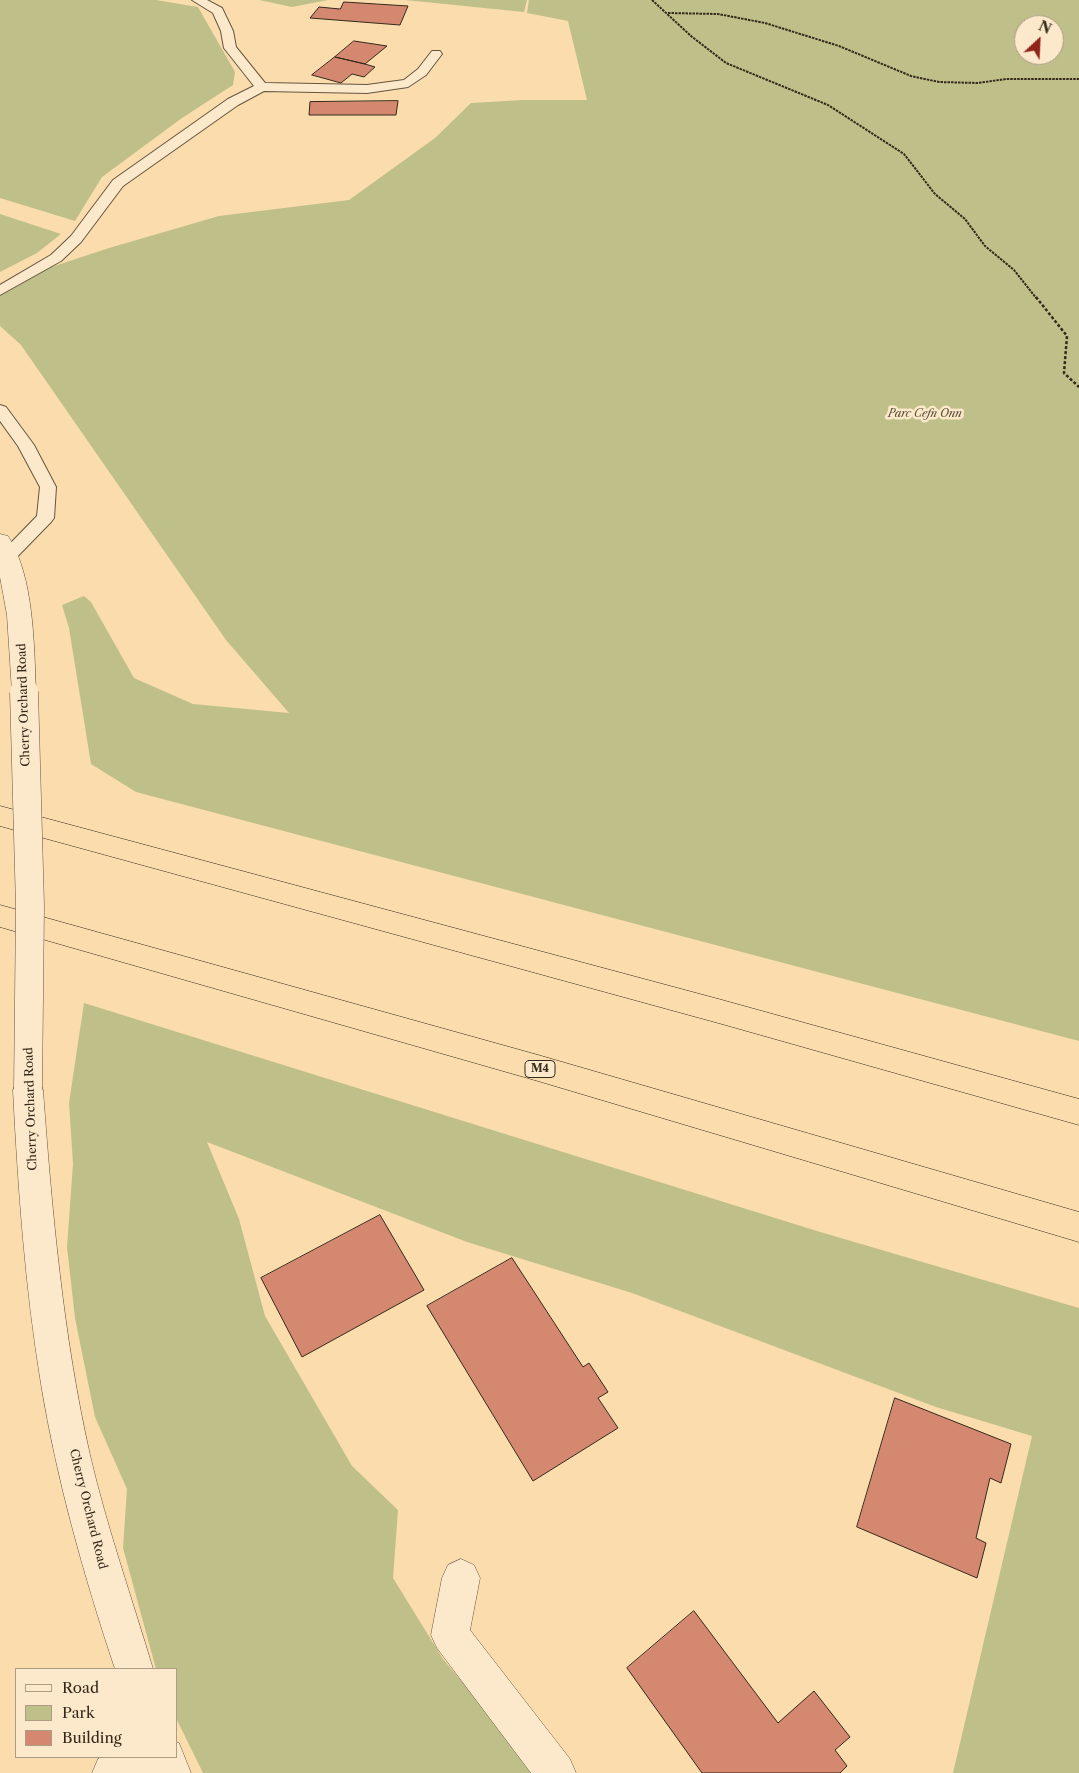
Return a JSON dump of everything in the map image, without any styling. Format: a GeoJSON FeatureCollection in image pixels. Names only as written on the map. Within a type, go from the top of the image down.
{"type":"FeatureCollection","features":[{"type":"Feature","properties":{"kind":"highway"},"geometry":{"type":"LineString","coordinates":[[0,816],[713,1009],[1079,1112]]}},
{"type":"Feature","properties":{"kind":"highway","name":"M4"},"geometry":{"type":"LineString","coordinates":[[0,916],[538,1068],[1079,1227]]}},
{"type":"Feature","properties":{"kind":"street","name":"Cherry Orchard Road"},"geometry":{"type":"LineString","coordinates":[[3,549],[19,614],[24,692],[30,906],[28,1090],[38,1233],[58,1386],[83,1497],[134,1668]]}},
{"type":"Feature","properties":{"kind":"street"},"geometry":{"type":"LineString","coordinates":[[461,1578],[450,1635],[556,1773]]}},
{"type":"Feature","properties":{"kind":"street"},"geometry":{"type":"LineString","coordinates":[[112,1773],[141,1758]]}},
{"type":"Feature","properties":{"kind":"street"},"geometry":{"type":"LineString","coordinates":[[165,1758],[171,1773]]}},
{"type":"Feature","properties":{"kind":"lane"},"geometry":{"type":"LineString","coordinates":[[198,0],[218,11],[227,31],[230,48],[262,87]]}},
{"type":"Feature","properties":{"kind":"lane"},"geometry":{"type":"LineString","coordinates":[[0,291],[56,258],[76,239],[97,208],[118,183],[234,102],[262,87],[304,86],[367,89],[408,83],[422,72],[436,54]]}},
{"type":"Feature","properties":{"kind":"lane"},"geometry":{"type":"LineString","coordinates":[[0,410],[26,445],[48,487],[45,518],[3,549]]}},
{"type":"Feature","properties":{"kind":"path"},"geometry":{"type":"LineString","coordinates":[[652,0],[691,36],[726,63],[828,105],[904,154],[935,194],[965,219],[985,246],[1014,270],[1066,336],[1064,373],[1079,387]]}},
{"type":"Feature","properties":{"kind":"path"},"geometry":{"type":"LineString","coordinates":[[668,13],[718,14],[765,23],[839,46],[911,76],[939,82],[978,83],[1006,79],[1079,79]]}},
{"type":"Feature","properties":{"kind":"green space"},"geometry":{"type":"Polygon","coordinates":[[[0,0],[156,0],[198,7],[235,72],[233,85],[182,118],[102,177],[75,221],[0,198],[0,0]]]}},
{"type":"Feature","properties":{"kind":"green space"},"geometry":{"type":"Polygon","coordinates":[[[259,0],[328,0],[292,7],[259,0]]]}},
{"type":"Feature","properties":{"kind":"green space"},"geometry":{"type":"Polygon","coordinates":[[[405,0],[527,0],[524,12],[405,0]]]}},
{"type":"Feature","properties":{"kind":"green space","name":"Parc Cefn Onn"},"geometry":{"type":"Polygon","coordinates":[[[529,0],[1079,0],[1079,1041],[136,792],[91,764],[69,628],[62,605],[84,596],[91,602],[134,678],[193,704],[289,713],[226,640],[21,345],[0,326],[0,292],[27,275],[109,248],[219,216],[349,200],[435,138],[471,103],[523,100],[587,100],[568,21],[527,13],[529,0]]]}},
{"type":"Feature","properties":{"kind":"green space"},"geometry":{"type":"Polygon","coordinates":[[[0,214],[61,234],[37,253],[0,272],[0,214]]]}},
{"type":"Feature","properties":{"kind":"green space"},"geometry":{"type":"Polygon","coordinates":[[[84,1003],[817,1231],[1079,1308],[1079,1773],[953,1773],[1032,1436],[936,1407],[632,1293],[467,1242],[207,1142],[239,1219],[265,1316],[352,1466],[398,1510],[393,1578],[443,1659],[538,1773],[203,1773],[178,1722],[178,1668],[156,1668],[123,1548],[127,1489],[95,1417],[75,1318],[67,1247],[73,1164],[69,1103],[84,1003]]]}},
{"type":"Feature","properties":{"kind":"building"},"geometry":{"type":"Polygon","coordinates":[[[344,2],[408,6],[400,25],[310,18],[319,7],[340,9],[344,2]]]}},
{"type":"Feature","properties":{"kind":"building"},"geometry":{"type":"Polygon","coordinates":[[[354,41],[387,46],[365,64],[335,57],[354,41]]]}},
{"type":"Feature","properties":{"kind":"building"},"geometry":{"type":"Polygon","coordinates":[[[335,57],[375,67],[364,77],[352,74],[341,83],[312,75],[335,57]]]}},
{"type":"Feature","properties":{"kind":"building"},"geometry":{"type":"Polygon","coordinates":[[[398,101],[396,115],[309,115],[310,102],[398,101]]]}},
{"type":"Feature","properties":{"kind":"building"},"geometry":{"type":"Polygon","coordinates":[[[380,1215],[424,1290],[302,1357],[261,1278],[380,1215]]]}},
{"type":"Feature","properties":{"kind":"building"},"geometry":{"type":"Polygon","coordinates":[[[512,1258],[583,1367],[589,1363],[608,1392],[598,1398],[618,1428],[533,1481],[427,1306],[512,1258]]]}},
{"type":"Feature","properties":{"kind":"building"},"geometry":{"type":"Polygon","coordinates":[[[895,1398],[1011,1444],[1001,1483],[990,1478],[976,1538],[986,1543],[977,1578],[857,1527],[895,1398]]]}},
{"type":"Feature","properties":{"kind":"building"},"geometry":{"type":"Polygon","coordinates":[[[694,1611],[778,1723],[814,1691],[850,1737],[835,1750],[847,1766],[840,1773],[702,1773],[627,1668],[694,1611]]]}}]}
